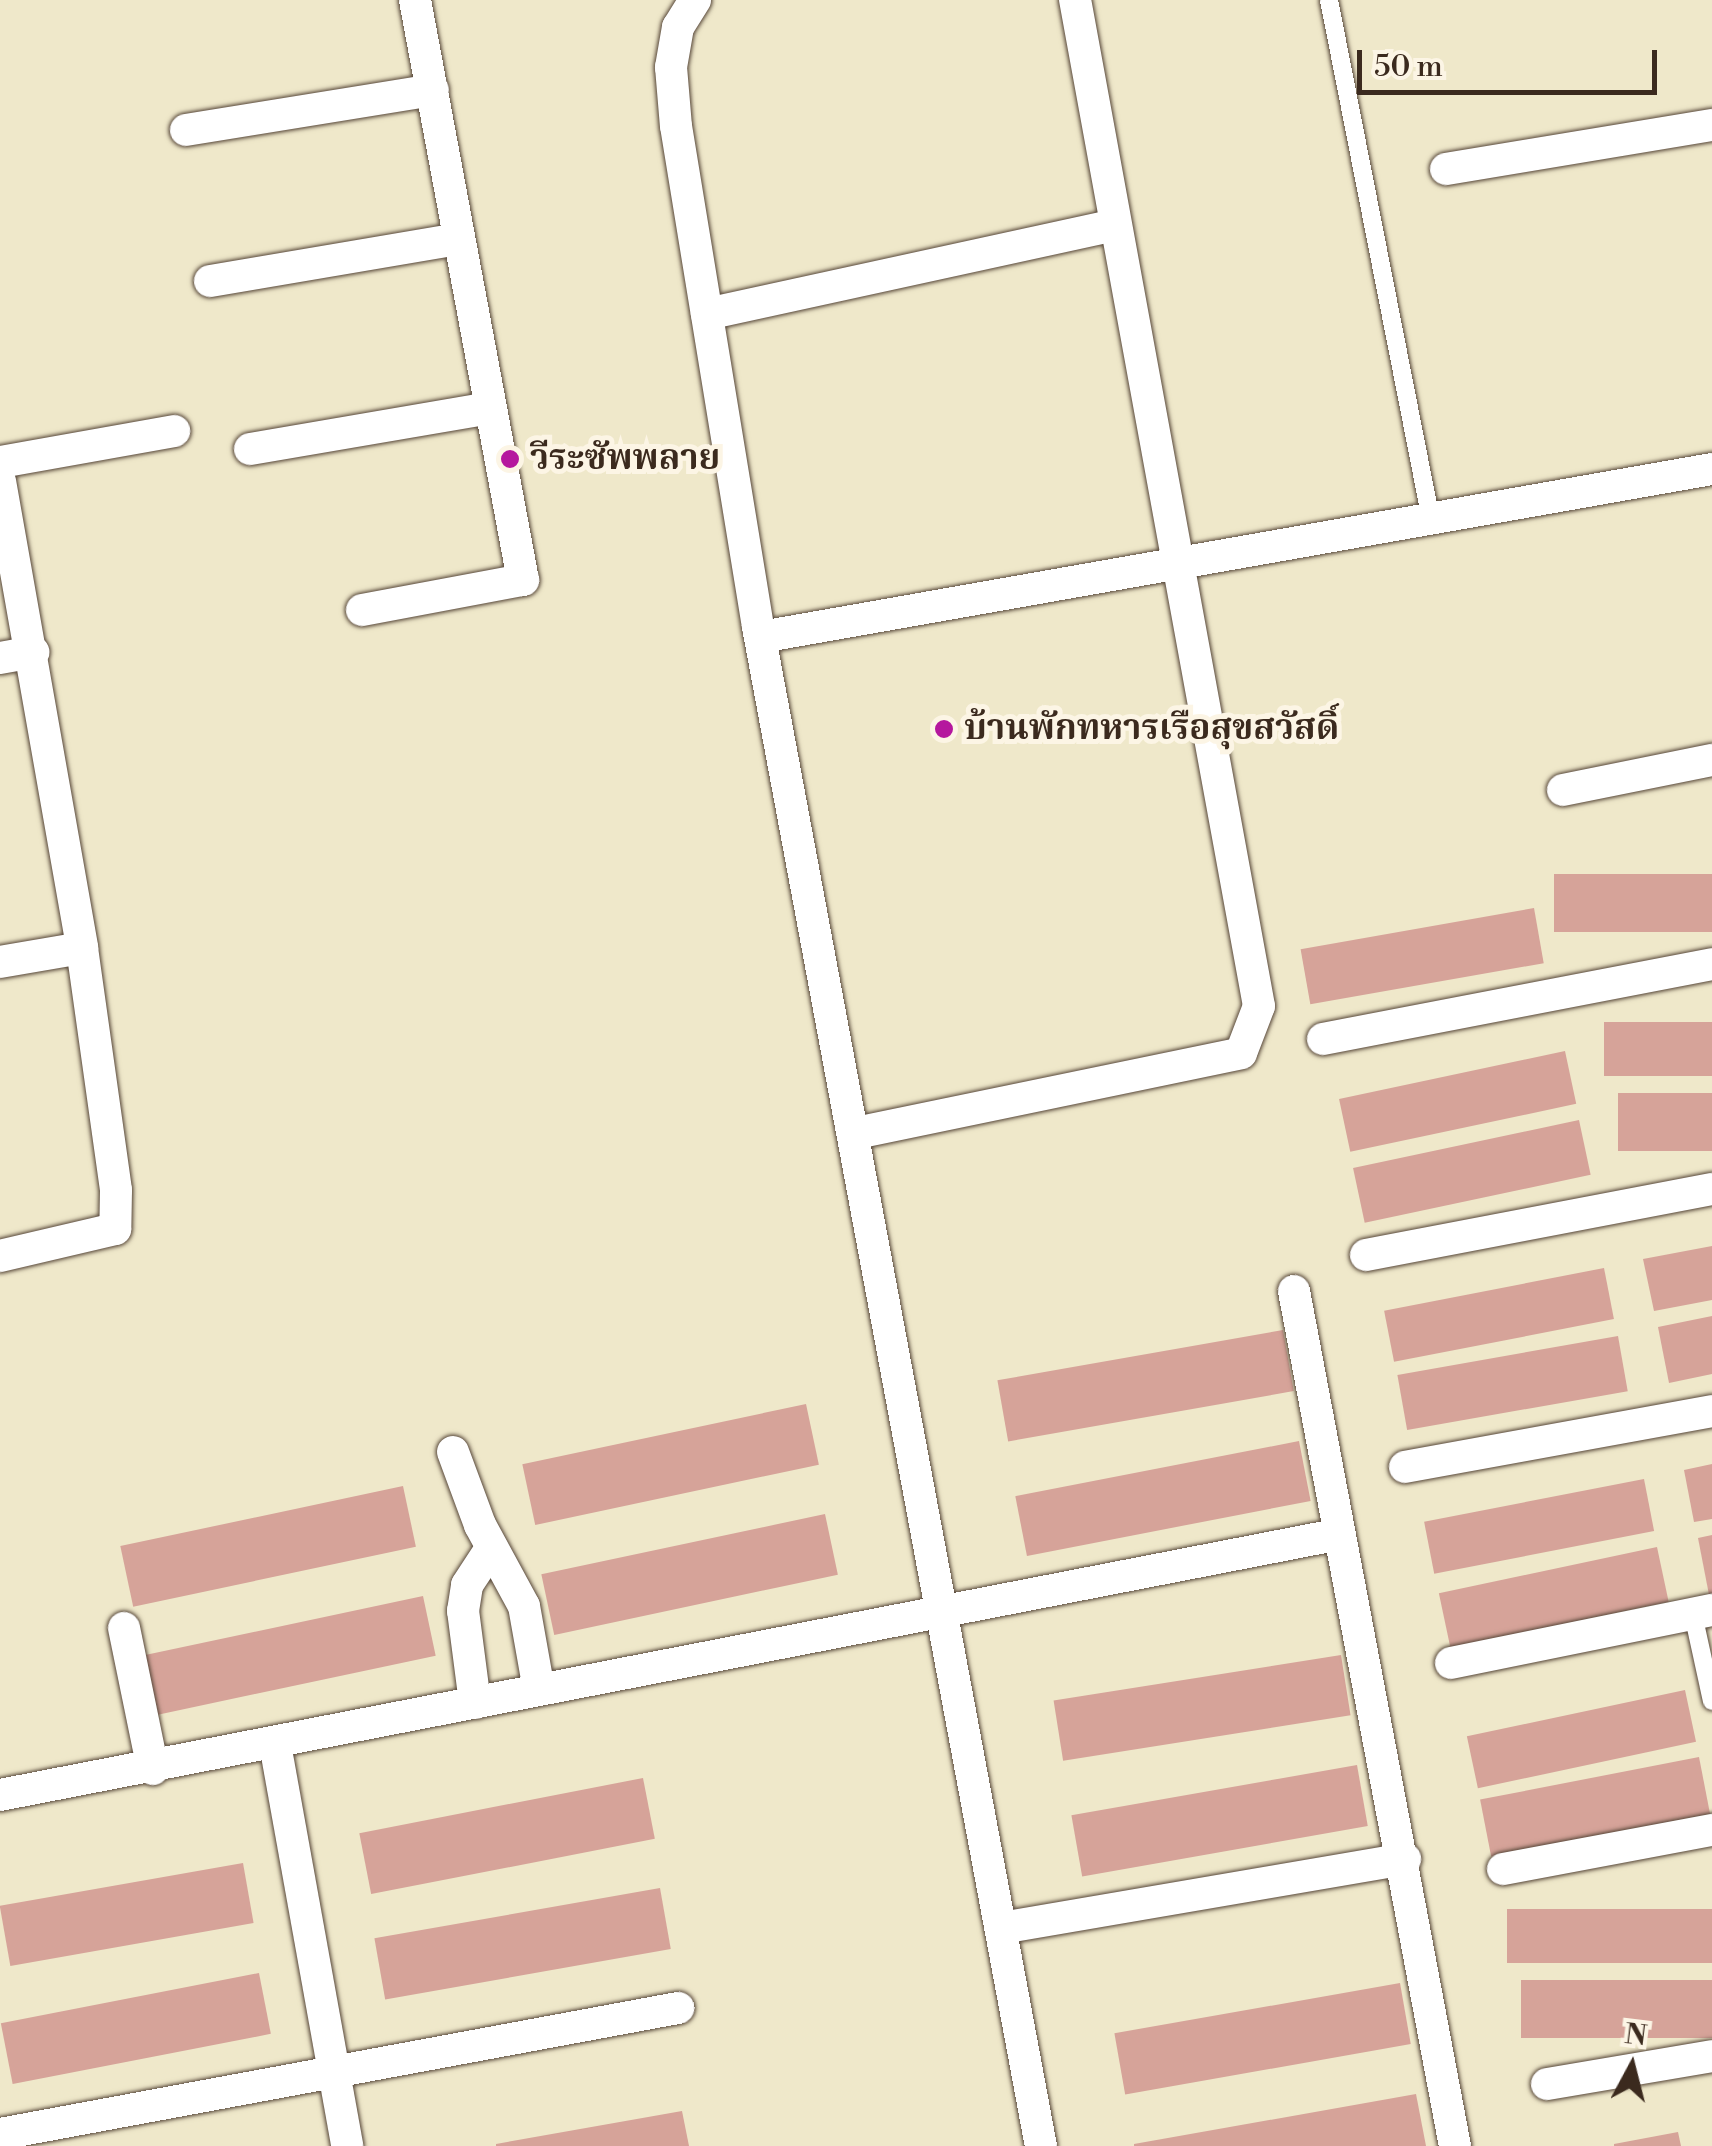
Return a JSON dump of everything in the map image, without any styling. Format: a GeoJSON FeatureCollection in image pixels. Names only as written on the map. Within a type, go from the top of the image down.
{"type":"FeatureCollection","features":[{"type":"Feature","properties":{"kind":"street"},"geometry":{"type":"LineString","coordinates":[[362,610],[523,580],[416,0]]}},
{"type":"Feature","properties":{"kind":"street"},"geometry":{"type":"LineString","coordinates":[[694,0],[678,27],[671,67],[707,314],[760,637],[945,1607],[1040,2146]]}},
{"type":"Feature","properties":{"kind":"street"},"geometry":{"type":"LineString","coordinates":[[856,1133],[1241,1052],[1259,1006],[1112,226],[1076,0]]}},
{"type":"Feature","properties":{"kind":"street"},"geometry":{"type":"LineString","coordinates":[[186,130],[432,90]]}},
{"type":"Feature","properties":{"kind":"street"},"geometry":{"type":"LineString","coordinates":[[1446,169],[1712,125]]}},
{"type":"Feature","properties":{"kind":"street"},"geometry":{"type":"LineString","coordinates":[[707,314],[1112,226]]}},
{"type":"Feature","properties":{"kind":"street"},"geometry":{"type":"LineString","coordinates":[[210,281],[458,240]]}},
{"type":"Feature","properties":{"kind":"street"},"geometry":{"type":"LineString","coordinates":[[250,449],[490,408]]}},
{"type":"Feature","properties":{"kind":"street"},"geometry":{"type":"LineString","coordinates":[[0,462],[174,431]]}},
{"type":"Feature","properties":{"kind":"street"},"geometry":{"type":"LineString","coordinates":[[760,637],[1712,469]]}},
{"type":"Feature","properties":{"kind":"street"},"geometry":{"type":"LineString","coordinates":[[0,481],[82,948],[116,1190],[115,1228],[88,1240],[0,1256]]}},
{"type":"Feature","properties":{"kind":"street"},"geometry":{"type":"LineString","coordinates":[[0,658],[33,652]]}},
{"type":"Feature","properties":{"kind":"street"},"geometry":{"type":"LineString","coordinates":[[1563,790],[1712,760]]}},
{"type":"Feature","properties":{"kind":"street"},"geometry":{"type":"LineString","coordinates":[[0,962],[82,948]]}},
{"type":"Feature","properties":{"kind":"street"},"geometry":{"type":"LineString","coordinates":[[1323,1039],[1712,964]]}},
{"type":"Feature","properties":{"kind":"street"},"geometry":{"type":"LineString","coordinates":[[1366,1255],[1712,1188]]}},
{"type":"Feature","properties":{"kind":"street"},"geometry":{"type":"LineString","coordinates":[[1294,1291],[1405,1858],[1455,2146]]}},
{"type":"Feature","properties":{"kind":"street"},"geometry":{"type":"LineString","coordinates":[[1405,1467],[1712,1411]]}},
{"type":"Feature","properties":{"kind":"street"},"geometry":{"type":"LineString","coordinates":[[454,1452],[492,1547],[524,1606],[540,1690]]}},
{"type":"Feature","properties":{"kind":"street"},"geometry":{"type":"LineString","coordinates":[[0,1795],[153,1769],[945,1607],[1340,1534]]}},
{"type":"Feature","properties":{"kind":"street"},"geometry":{"type":"LineString","coordinates":[[475,1703],[463,1611],[466,1585],[492,1547]]}},
{"type":"Feature","properties":{"kind":"street"},"geometry":{"type":"LineString","coordinates":[[1451,1663],[1702,1612]]}},
{"type":"Feature","properties":{"kind":"street"},"geometry":{"type":"LineString","coordinates":[[124,1628],[153,1769]]}},
{"type":"Feature","properties":{"kind":"street"},"geometry":{"type":"LineString","coordinates":[[275,1744],[347,2146]]}},
{"type":"Feature","properties":{"kind":"street"},"geometry":{"type":"LineString","coordinates":[[1503,1869],[1712,1830]]}},
{"type":"Feature","properties":{"kind":"street"},"geometry":{"type":"LineString","coordinates":[[1001,1928],[1405,1858]]}},
{"type":"Feature","properties":{"kind":"street"},"geometry":{"type":"LineString","coordinates":[[0,2134],[334,2068],[678,2008]]}},
{"type":"Feature","properties":{"kind":"street"},"geometry":{"type":"LineString","coordinates":[[1547,2084],[1712,2056]]}},
{"type":"Feature","properties":{"kind":"lane"},"geometry":{"type":"LineString","coordinates":[[1329,0],[1431,520]]}},
{"type":"Feature","properties":{"kind":"lane"},"geometry":{"type":"LineString","coordinates":[[1702,1612],[1712,1702]]}},
{"type":"Feature","properties":{"kind":"building"},"geometry":{"type":"Polygon","coordinates":[[[1554,874],[1712,874],[1712,932],[1554,932],[1554,874]]]}},
{"type":"Feature","properties":{"kind":"building"},"geometry":{"type":"Polygon","coordinates":[[[1534,908],[1544,963],[1310,1004],[1301,949],[1534,908]]]}},
{"type":"Feature","properties":{"kind":"building"},"geometry":{"type":"Polygon","coordinates":[[[1604,1022],[1712,1022],[1712,1076],[1604,1076],[1604,1022]]]}},
{"type":"Feature","properties":{"kind":"building"},"geometry":{"type":"Polygon","coordinates":[[[1565,1051],[1576,1104],[1350,1152],[1339,1099],[1565,1051]]]}},
{"type":"Feature","properties":{"kind":"building"},"geometry":{"type":"Polygon","coordinates":[[[1618,1093],[1712,1093],[1712,1151],[1618,1151],[1618,1093]]]}},
{"type":"Feature","properties":{"kind":"building"},"geometry":{"type":"Polygon","coordinates":[[[1579,1120],[1591,1175],[1365,1223],[1353,1168],[1579,1120]]]}},
{"type":"Feature","properties":{"kind":"building"},"geometry":{"type":"Polygon","coordinates":[[[1712,1246],[1712,1300],[1654,1311],[1643,1259],[1712,1246]]]}},
{"type":"Feature","properties":{"kind":"building"},"geometry":{"type":"Polygon","coordinates":[[[1604,1268],[1614,1319],[1394,1362],[1384,1311],[1604,1268]]]}},
{"type":"Feature","properties":{"kind":"building"},"geometry":{"type":"Polygon","coordinates":[[[1712,1316],[1712,1374],[1669,1383],[1658,1327],[1712,1316]]]}},
{"type":"Feature","properties":{"kind":"building"},"geometry":{"type":"Polygon","coordinates":[[[1283,1330],[1294,1391],[1008,1441],[997,1380],[1283,1330]]]}},
{"type":"Feature","properties":{"kind":"building"},"geometry":{"type":"Polygon","coordinates":[[[1618,1336],[1628,1391],[1407,1430],[1397,1375],[1618,1336]]]}},
{"type":"Feature","properties":{"kind":"building"},"geometry":{"type":"Polygon","coordinates":[[[806,1404],[819,1465],[535,1525],[522,1464],[806,1404]]]}},
{"type":"Feature","properties":{"kind":"building"},"geometry":{"type":"Polygon","coordinates":[[[1299,1441],[1311,1501],[1027,1556],[1015,1496],[1299,1441]]]}},
{"type":"Feature","properties":{"kind":"building"},"geometry":{"type":"Polygon","coordinates":[[[1712,1464],[1712,1519],[1694,1522],[1684,1470],[1712,1464]]]}},
{"type":"Feature","properties":{"kind":"building"},"geometry":{"type":"Polygon","coordinates":[[[1644,1479],[1654,1531],[1434,1574],[1424,1522],[1644,1479]]]}},
{"type":"Feature","properties":{"kind":"building"},"geometry":{"type":"Polygon","coordinates":[[[403,1486],[416,1547],[133,1607],[120,1546],[403,1486]]]}},
{"type":"Feature","properties":{"kind":"building"},"geometry":{"type":"Polygon","coordinates":[[[825,1514],[838,1575],[554,1635],[541,1574],[825,1514]]]}},
{"type":"Feature","properties":{"kind":"building"},"geometry":{"type":"Polygon","coordinates":[[[1712,1535],[1712,1599],[1710,1600],[1698,1538],[1712,1535]]]}},
{"type":"Feature","properties":{"kind":"building"},"geometry":{"type":"Polygon","coordinates":[[[1657,1547],[1669,1602],[1451,1648],[1439,1593],[1657,1547]]]}},
{"type":"Feature","properties":{"kind":"building"},"geometry":{"type":"Polygon","coordinates":[[[423,1596],[436,1656],[152,1716],[139,1656],[423,1596]]]}},
{"type":"Feature","properties":{"kind":"building"},"geometry":{"type":"Polygon","coordinates":[[[1341,1655],[1351,1715],[1063,1761],[1054,1701],[1341,1655]]]}},
{"type":"Feature","properties":{"kind":"building"},"geometry":{"type":"Polygon","coordinates":[[[1685,1690],[1696,1742],[1478,1788],[1467,1736],[1685,1690]]]}},
{"type":"Feature","properties":{"kind":"building"},"geometry":{"type":"Polygon","coordinates":[[[1699,1757],[1710,1814],[1491,1856],[1480,1800],[1699,1757]]]}},
{"type":"Feature","properties":{"kind":"building"},"geometry":{"type":"Polygon","coordinates":[[[1357,1765],[1368,1826],[1082,1876],[1071,1815],[1357,1765]]]}},
{"type":"Feature","properties":{"kind":"building"},"geometry":{"type":"Polygon","coordinates":[[[643,1778],[655,1839],[371,1894],[359,1833],[643,1778]]]}},
{"type":"Feature","properties":{"kind":"building"},"geometry":{"type":"Polygon","coordinates":[[[243,1863],[254,1923],[10,1966],[0,1906],[243,1863]]]}},
{"type":"Feature","properties":{"kind":"building"},"geometry":{"type":"Polygon","coordinates":[[[660,1888],[671,1949],[385,1999],[374,1938],[660,1888]]]}},
{"type":"Feature","properties":{"kind":"building"},"geometry":{"type":"Polygon","coordinates":[[[1507,1909],[1712,1909],[1712,1963],[1507,1963],[1507,1909]]]}},
{"type":"Feature","properties":{"kind":"building"},"geometry":{"type":"Polygon","coordinates":[[[259,1973],[271,2034],[13,2084],[1,2023],[259,1973]]]}},
{"type":"Feature","properties":{"kind":"building"},"geometry":{"type":"Polygon","coordinates":[[[1521,1980],[1712,1980],[1712,2038],[1521,2038],[1521,1980]]]}},
{"type":"Feature","properties":{"kind":"building"},"geometry":{"type":"Polygon","coordinates":[[[1400,1983],[1411,2044],[1125,2094],[1114,2033],[1400,1983]]]}},
{"type":"Feature","properties":{"kind":"building"},"geometry":{"type":"Polygon","coordinates":[[[1416,2094],[1426,2146],[1134,2146],[1134,2144],[1416,2094]]]}},
{"type":"Feature","properties":{"kind":"building"},"geometry":{"type":"Polygon","coordinates":[[[682,2111],[689,2146],[496,2146],[496,2144],[682,2111]]]}},
{"type":"Feature","properties":{"kind":"building"},"geometry":{"type":"Polygon","coordinates":[[[1678,2132],[1681,2146],[1614,2146],[1614,2144],[1678,2132]]]}},
{"type":"Feature","properties":{"kind":"place","name":"วีระซัพพลาย"},"geometry":{"type":"Point","coordinates":[510,459]}},
{"type":"Feature","properties":{"kind":"place","name":"บ้านพักทหารเรือสุขสวัสดิ์"},"geometry":{"type":"Point","coordinates":[944,729]}}]}
